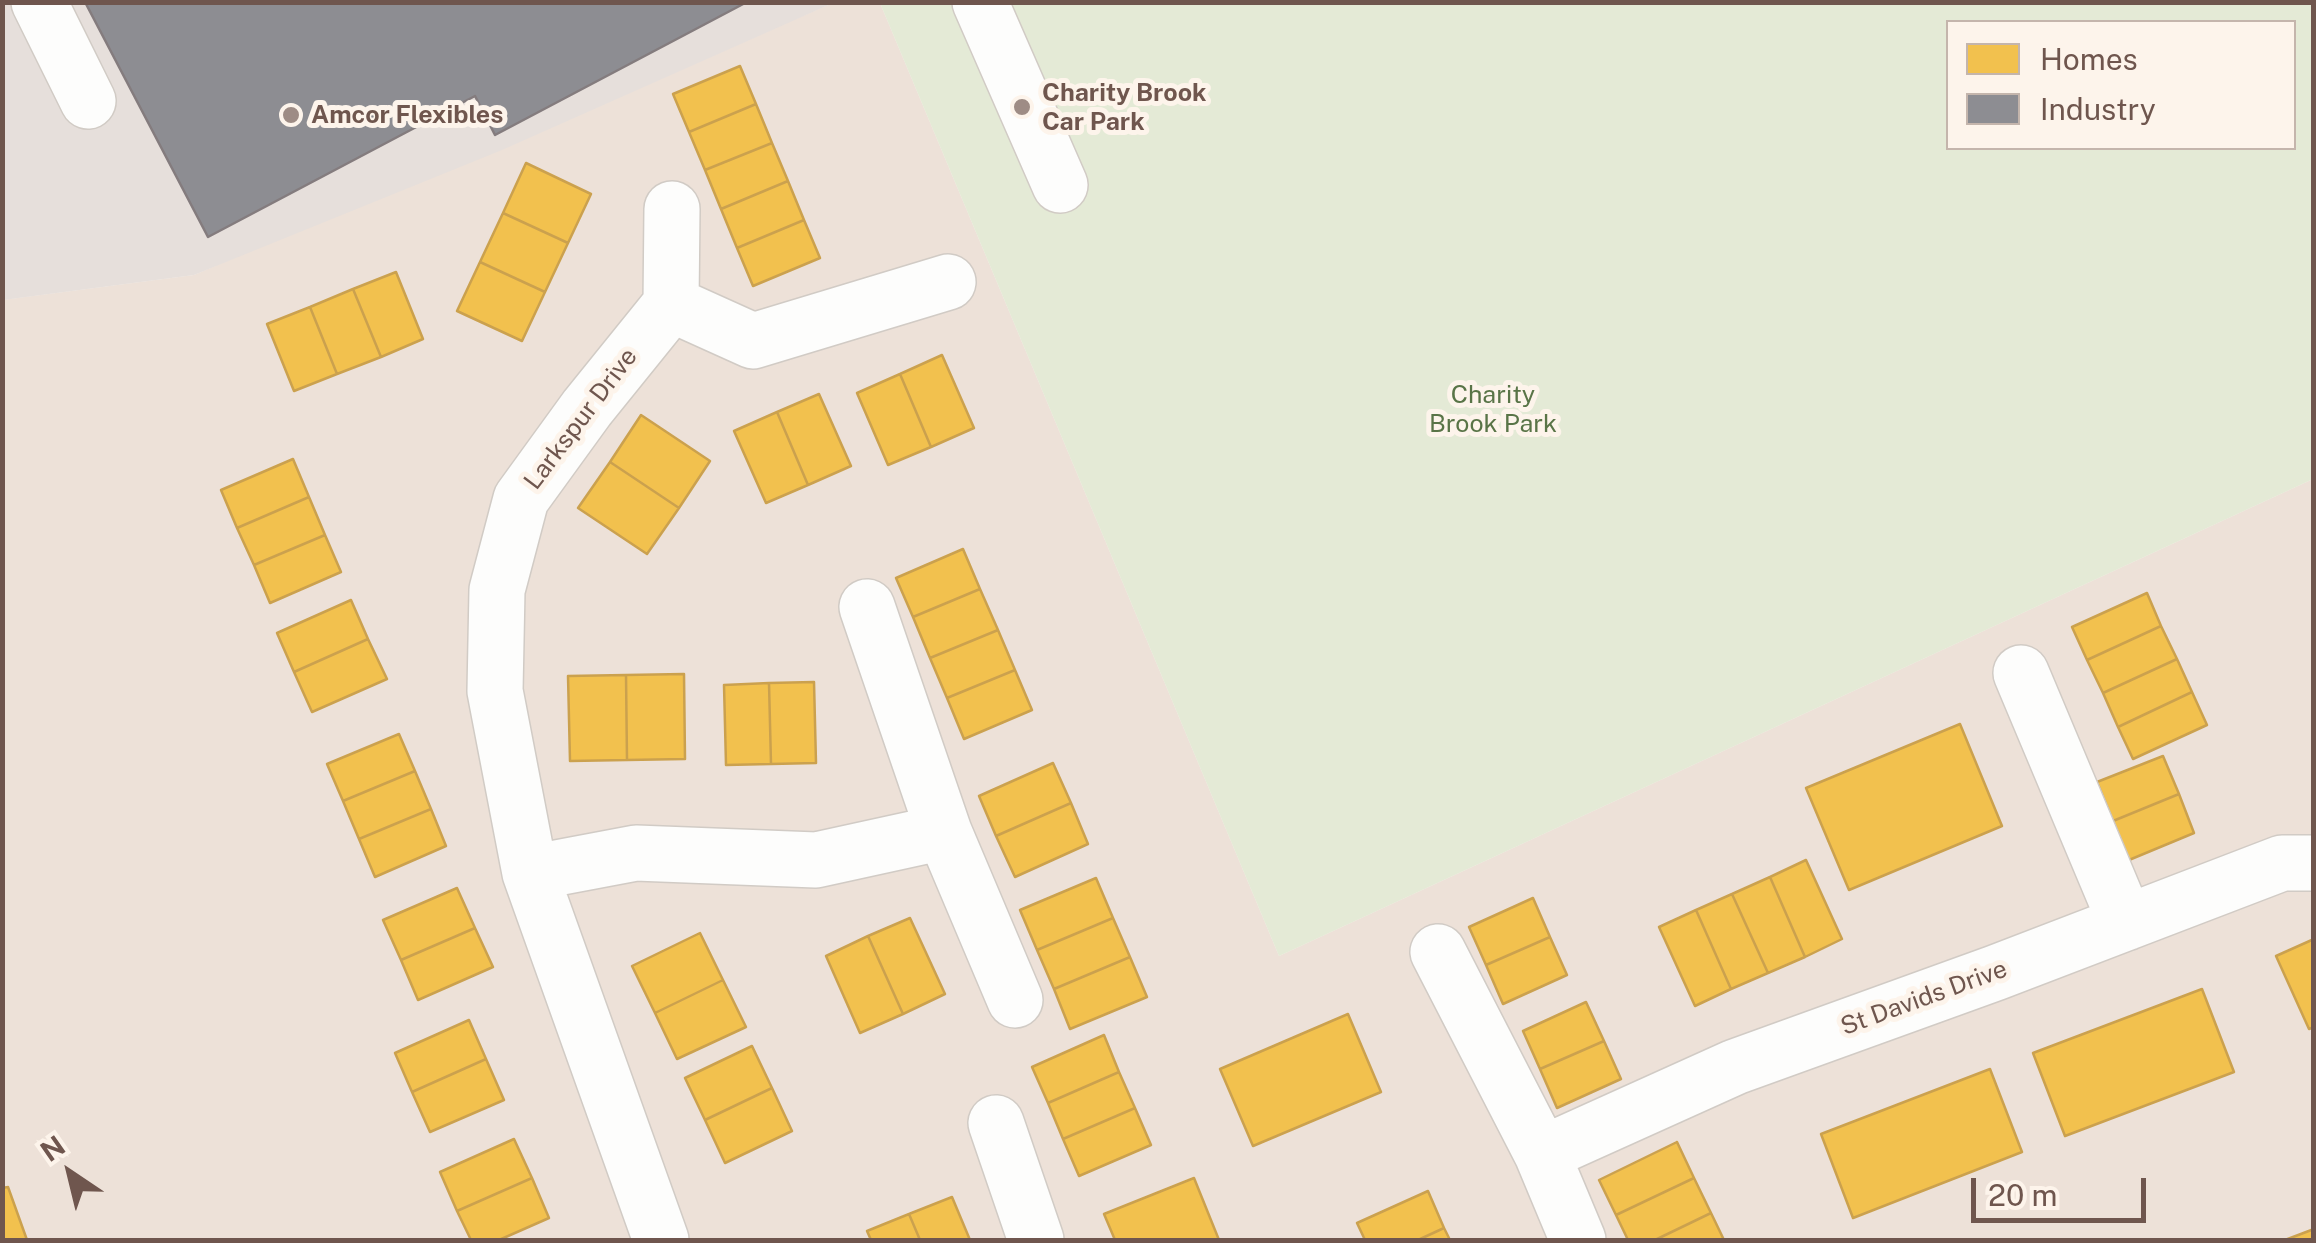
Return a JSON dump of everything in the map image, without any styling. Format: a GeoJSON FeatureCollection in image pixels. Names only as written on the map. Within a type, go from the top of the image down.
{"type":"FeatureCollection","features":[{"type":"Feature","properties":{"kind":"street"},"geometry":{"type":"LineString","coordinates":[[39,2],[88,101]]}},
{"type":"Feature","properties":{"kind":"street"},"geometry":{"type":"LineString","coordinates":[[980,2],[1060,185]]}},
{"type":"Feature","properties":{"kind":"street"},"geometry":{"type":"LineString","coordinates":[[672,209],[670,304],[754,341],[948,282]]}},
{"type":"Feature","properties":{"kind":"street","name":"Larkspur Drive"},"geometry":{"type":"LineString","coordinates":[[661,1240],[530,873],[495,692],[497,590],[520,499],[670,304]]}},
{"type":"Feature","properties":{"kind":"street"},"geometry":{"type":"LineString","coordinates":[[867,608],[944,832],[1015,1000]]}},
{"type":"Feature","properties":{"kind":"street"},"geometry":{"type":"LineString","coordinates":[[2021,672],[2126,922]]}},
{"type":"Feature","properties":{"kind":"street"},"geometry":{"type":"LineString","coordinates":[[530,873],[636,853],[816,860],[944,832]]}},
{"type":"Feature","properties":{"kind":"street","name":"St Davids Drive"},"geometry":{"type":"LineString","coordinates":[[1542,1154],[1735,1066],[1995,973],[2282,863],[2314,863]]}},
{"type":"Feature","properties":{"kind":"street"},"geometry":{"type":"LineString","coordinates":[[1438,952],[1542,1154],[1578,1240]]}},
{"type":"Feature","properties":{"kind":"street"},"geometry":{"type":"LineString","coordinates":[[996,1123],[1036,1240]]}},
{"type":"Feature","properties":{"kind":"shaded area"},"geometry":{"type":"Polygon","coordinates":[[[2,3],[833,3],[502,150],[194,275],[3,300],[2,3]]]}},
{"type":"Feature","properties":{"kind":"shaded area"},"geometry":{"type":"Polygon","coordinates":[[[833,3],[880,3],[1279,956],[2313,479],[2313,1240],[3,1240],[2,300],[194,275],[833,3]]]}},
{"type":"Feature","properties":{"kind":"green space","name":"Charity Brook Park"},"geometry":{"type":"Polygon","coordinates":[[[880,3],[2313,3],[2313,479],[1279,956],[880,3]]]}},
{"type":"Feature","properties":{"kind":"building: Homes"},"geometry":{"type":"Polygon","coordinates":[[[740,66],[756,104],[689,132],[673,94],[740,66]]]}},
{"type":"Feature","properties":{"kind":"building: Homes"},"geometry":{"type":"Polygon","coordinates":[[[756,104],[772,143],[705,170],[689,132],[756,104]]]}},
{"type":"Feature","properties":{"kind":"building: Homes"},"geometry":{"type":"Polygon","coordinates":[[[772,143],[788,181],[721,209],[705,170],[772,143]]]}},
{"type":"Feature","properties":{"kind":"building: Homes"},"geometry":{"type":"Polygon","coordinates":[[[526,163],[591,194],[568,243],[503,213],[526,163]]]}},
{"type":"Feature","properties":{"kind":"building: Homes"},"geometry":{"type":"Polygon","coordinates":[[[788,181],[804,220],[737,248],[721,209],[788,181]]]}},
{"type":"Feature","properties":{"kind":"building: Homes"},"geometry":{"type":"Polygon","coordinates":[[[503,213],[568,243],[545,292],[480,262],[503,213]]]}},
{"type":"Feature","properties":{"kind":"building: Homes"},"geometry":{"type":"Polygon","coordinates":[[[804,220],[820,258],[753,286],[737,248],[804,220]]]}},
{"type":"Feature","properties":{"kind":"building: Homes"},"geometry":{"type":"Polygon","coordinates":[[[480,262],[545,292],[522,341],[457,311],[480,262]]]}},
{"type":"Feature","properties":{"kind":"building: Homes"},"geometry":{"type":"Polygon","coordinates":[[[396,272],[423,339],[381,357],[353,289],[396,272]]]}},
{"type":"Feature","properties":{"kind":"building: Homes"},"geometry":{"type":"Polygon","coordinates":[[[353,289],[381,357],[337,374],[310,307],[353,289]]]}},
{"type":"Feature","properties":{"kind":"building: Homes"},"geometry":{"type":"Polygon","coordinates":[[[310,307],[337,374],[294,391],[267,324],[310,307]]]}},
{"type":"Feature","properties":{"kind":"building: Homes"},"geometry":{"type":"Polygon","coordinates":[[[942,355],[974,428],[931,447],[900,374],[942,355]]]}},
{"type":"Feature","properties":{"kind":"building: Homes"},"geometry":{"type":"Polygon","coordinates":[[[900,374],[931,447],[888,465],[857,393],[900,374]]]}},
{"type":"Feature","properties":{"kind":"building: Homes"},"geometry":{"type":"Polygon","coordinates":[[[819,394],[851,466],[808,485],[777,412],[819,394]]]}},
{"type":"Feature","properties":{"kind":"building: Homes"},"geometry":{"type":"Polygon","coordinates":[[[777,412],[808,485],[766,503],[734,431],[777,412]]]}},
{"type":"Feature","properties":{"kind":"building: Homes"},"geometry":{"type":"Polygon","coordinates":[[[641,415],[710,461],[679,508],[610,462],[641,415]]]}},
{"type":"Feature","properties":{"kind":"building: Homes"},"geometry":{"type":"Polygon","coordinates":[[[293,459],[309,497],[237,528],[221,490],[293,459]]]}},
{"type":"Feature","properties":{"kind":"building: Homes"},"geometry":{"type":"Polygon","coordinates":[[[610,462],[679,508],[647,554],[578,508],[610,462]]]}},
{"type":"Feature","properties":{"kind":"building: Homes"},"geometry":{"type":"Polygon","coordinates":[[[309,497],[325,535],[254,565],[237,528],[309,497]]]}},
{"type":"Feature","properties":{"kind":"building: Homes"},"geometry":{"type":"Polygon","coordinates":[[[325,535],[341,572],[270,603],[254,565],[325,535]]]}},
{"type":"Feature","properties":{"kind":"building: Homes"},"geometry":{"type":"Polygon","coordinates":[[[963,549],[980,589],[913,617],[896,578],[963,549]]]}},
{"type":"Feature","properties":{"kind":"building: Homes"},"geometry":{"type":"Polygon","coordinates":[[[980,589],[998,630],[930,658],[913,617],[980,589]]]}},
{"type":"Feature","properties":{"kind":"building: Homes"},"geometry":{"type":"Polygon","coordinates":[[[2147,593],[2161,626],[2087,660],[2072,627],[2147,593]]]}},
{"type":"Feature","properties":{"kind":"building: Homes"},"geometry":{"type":"Polygon","coordinates":[[[351,600],[368,639],[294,672],[277,633],[351,600]]]}},
{"type":"Feature","properties":{"kind":"building: Homes"},"geometry":{"type":"Polygon","coordinates":[[[2161,626],[2177,659],[2103,693],[2087,660],[2161,626]]]}},
{"type":"Feature","properties":{"kind":"building: Homes"},"geometry":{"type":"Polygon","coordinates":[[[998,630],[1015,670],[947,698],[930,658],[998,630]]]}},
{"type":"Feature","properties":{"kind":"building: Homes"},"geometry":{"type":"Polygon","coordinates":[[[368,639],[387,679],[312,712],[294,672],[368,639]]]}},
{"type":"Feature","properties":{"kind":"building: Homes"},"geometry":{"type":"Polygon","coordinates":[[[2177,659],[2192,692],[2118,727],[2103,693],[2177,659]]]}},
{"type":"Feature","properties":{"kind":"building: Homes"},"geometry":{"type":"Polygon","coordinates":[[[1015,670],[1032,710],[964,739],[947,698],[1015,670]]]}},
{"type":"Feature","properties":{"kind":"building: Homes"},"geometry":{"type":"Polygon","coordinates":[[[684,674],[685,759],[627,760],[626,675],[684,674]]]}},
{"type":"Feature","properties":{"kind":"building: Homes"},"geometry":{"type":"Polygon","coordinates":[[[626,675],[627,760],[570,761],[568,676],[626,675]]]}},
{"type":"Feature","properties":{"kind":"building: Homes"},"geometry":{"type":"Polygon","coordinates":[[[814,682],[816,763],[771,764],[769,683],[814,682]]]}},
{"type":"Feature","properties":{"kind":"building: Homes"},"geometry":{"type":"Polygon","coordinates":[[[769,683],[771,764],[726,765],[724,685],[769,683]]]}},
{"type":"Feature","properties":{"kind":"building: Homes"},"geometry":{"type":"Polygon","coordinates":[[[2192,692],[2207,725],[2133,759],[2118,727],[2192,692]]]}},
{"type":"Feature","properties":{"kind":"building: Homes"},"geometry":{"type":"Polygon","coordinates":[[[1960,724],[2002,826],[1849,890],[1806,788],[1960,724]]]}},
{"type":"Feature","properties":{"kind":"building: Homes"},"geometry":{"type":"Polygon","coordinates":[[[399,734],[415,771],[343,801],[327,764],[399,734]]]}},
{"type":"Feature","properties":{"kind":"building: Homes"},"geometry":{"type":"Polygon","coordinates":[[[2163,756],[2179,794],[2113,821],[2097,782],[2163,756]]]}},
{"type":"Feature","properties":{"kind":"building: Homes"},"geometry":{"type":"Polygon","coordinates":[[[1053,763],[1071,803],[996,836],[979,796],[1053,763]]]}},
{"type":"Feature","properties":{"kind":"building: Homes"},"geometry":{"type":"Polygon","coordinates":[[[415,771],[431,809],[359,839],[343,801],[415,771]]]}},
{"type":"Feature","properties":{"kind":"building: Homes"},"geometry":{"type":"Polygon","coordinates":[[[2179,794],[2194,833],[2129,860],[2113,821],[2179,794]]]}},
{"type":"Feature","properties":{"kind":"building: Homes"},"geometry":{"type":"Polygon","coordinates":[[[1071,803],[1088,844],[1015,877],[996,836],[1071,803]]]}},
{"type":"Feature","properties":{"kind":"building: Homes"},"geometry":{"type":"Polygon","coordinates":[[[431,809],[446,846],[375,877],[359,839],[431,809]]]}},
{"type":"Feature","properties":{"kind":"building: Homes"},"geometry":{"type":"Polygon","coordinates":[[[1806,860],[1842,939],[1805,957],[1770,877],[1806,860]]]}},
{"type":"Feature","properties":{"kind":"building: Homes"},"geometry":{"type":"Polygon","coordinates":[[[1770,877],[1805,957],[1768,973],[1732,894],[1770,877]]]}},
{"type":"Feature","properties":{"kind":"building: Homes"},"geometry":{"type":"Polygon","coordinates":[[[1096,878],[1113,918],[1037,950],[1020,910],[1096,878]]]}},
{"type":"Feature","properties":{"kind":"building: Homes"},"geometry":{"type":"Polygon","coordinates":[[[457,888],[475,928],[401,960],[383,920],[457,888]]]}},
{"type":"Feature","properties":{"kind":"building: Homes"},"geometry":{"type":"Polygon","coordinates":[[[1732,894],[1768,973],[1731,989],[1696,910],[1732,894]]]}},
{"type":"Feature","properties":{"kind":"building: Homes"},"geometry":{"type":"Polygon","coordinates":[[[1533,898],[1550,937],[1486,965],[1469,927],[1533,898]]]}},
{"type":"Feature","properties":{"kind":"building: Homes"},"geometry":{"type":"Polygon","coordinates":[[[1696,910],[1731,989],[1695,1006],[1659,927],[1696,910]]]}},
{"type":"Feature","properties":{"kind":"building: Homes"},"geometry":{"type":"Polygon","coordinates":[[[910,918],[945,994],[903,1014],[868,936],[910,918]]]}},
{"type":"Feature","properties":{"kind":"building: Homes"},"geometry":{"type":"Polygon","coordinates":[[[1113,918],[1130,957],[1054,989],[1037,950],[1113,918]]]}},
{"type":"Feature","properties":{"kind":"building: Homes"},"geometry":{"type":"Polygon","coordinates":[[[475,928],[493,967],[418,1000],[401,960],[475,928]]]}},
{"type":"Feature","properties":{"kind":"building: Homes"},"geometry":{"type":"Polygon","coordinates":[[[700,933],[723,980],[655,1013],[632,966],[700,933]]]}},
{"type":"Feature","properties":{"kind":"building: Homes"},"geometry":{"type":"Polygon","coordinates":[[[868,936],[903,1014],[860,1033],[826,956],[868,936]]]}},
{"type":"Feature","properties":{"kind":"building: Homes"},"geometry":{"type":"Polygon","coordinates":[[[1550,937],[1567,975],[1503,1004],[1486,965],[1550,937]]]}},
{"type":"Feature","properties":{"kind":"building: Homes"},"geometry":{"type":"Polygon","coordinates":[[[2314,939],[2314,1027],[2309,1029],[2276,956],[2314,939]]]}},
{"type":"Feature","properties":{"kind":"building: Homes"},"geometry":{"type":"Polygon","coordinates":[[[1130,957],[1147,997],[1070,1029],[1054,989],[1130,957]]]}},
{"type":"Feature","properties":{"kind":"building: Homes"},"geometry":{"type":"Polygon","coordinates":[[[723,980],[746,1027],[677,1059],[655,1013],[723,980]]]}},
{"type":"Feature","properties":{"kind":"building: Homes"},"geometry":{"type":"Polygon","coordinates":[[[2202,989],[2234,1072],[2065,1136],[2033,1053],[2202,989]]]}},
{"type":"Feature","properties":{"kind":"building: Homes"},"geometry":{"type":"Polygon","coordinates":[[[1586,1002],[1604,1041],[1540,1069],[1523,1031],[1586,1002]]]}},
{"type":"Feature","properties":{"kind":"building: Homes"},"geometry":{"type":"Polygon","coordinates":[[[1348,1014],[1381,1092],[1253,1146],[1220,1069],[1348,1014]]]}},
{"type":"Feature","properties":{"kind":"building: Homes"},"geometry":{"type":"Polygon","coordinates":[[[469,1020],[486,1059],[412,1092],[395,1053],[469,1020]]]}},
{"type":"Feature","properties":{"kind":"building: Homes"},"geometry":{"type":"Polygon","coordinates":[[[1104,1035],[1119,1072],[1048,1103],[1032,1067],[1104,1035]]]}},
{"type":"Feature","properties":{"kind":"building: Homes"},"geometry":{"type":"Polygon","coordinates":[[[1604,1041],[1621,1079],[1557,1108],[1540,1069],[1604,1041]]]}},
{"type":"Feature","properties":{"kind":"building: Homes"},"geometry":{"type":"Polygon","coordinates":[[[752,1046],[772,1088],[705,1120],[685,1078],[752,1046]]]}},
{"type":"Feature","properties":{"kind":"building: Homes"},"geometry":{"type":"Polygon","coordinates":[[[486,1059],[504,1100],[430,1132],[412,1092],[486,1059]]]}},
{"type":"Feature","properties":{"kind":"building: Homes"},"geometry":{"type":"Polygon","coordinates":[[[1990,1069],[2022,1152],[1853,1218],[1821,1134],[1990,1069]]]}},
{"type":"Feature","properties":{"kind":"building: Homes"},"geometry":{"type":"Polygon","coordinates":[[[1119,1072],[1135,1108],[1063,1139],[1048,1103],[1119,1072]]]}},
{"type":"Feature","properties":{"kind":"building: Homes"},"geometry":{"type":"Polygon","coordinates":[[[772,1088],[792,1131],[725,1163],[705,1120],[772,1088]]]}},
{"type":"Feature","properties":{"kind":"building: Homes"},"geometry":{"type":"Polygon","coordinates":[[[1135,1108],[1151,1145],[1079,1176],[1063,1139],[1135,1108]]]}},
{"type":"Feature","properties":{"kind":"building: Homes"},"geometry":{"type":"Polygon","coordinates":[[[514,1139],[532,1178],[457,1211],[440,1172],[514,1139]]]}},
{"type":"Feature","properties":{"kind":"building: Homes"},"geometry":{"type":"Polygon","coordinates":[[[1677,1142],[1694,1178],[1616,1215],[1599,1180],[1677,1142]]]}},
{"type":"Feature","properties":{"kind":"building: Homes"},"geometry":{"type":"Polygon","coordinates":[[[532,1178],[549,1218],[499,1240],[471,1240],[457,1211],[532,1178]]]}},
{"type":"Feature","properties":{"kind":"building: Homes"},"geometry":{"type":"Polygon","coordinates":[[[1194,1178],[1219,1240],[1115,1240],[1104,1214],[1194,1178]]]}},
{"type":"Feature","properties":{"kind":"building: Homes"},"geometry":{"type":"Polygon","coordinates":[[[1694,1178],[1711,1213],[1655,1240],[1628,1240],[1616,1215],[1694,1178]]]}},
{"type":"Feature","properties":{"kind":"building: Homes"},"geometry":{"type":"Polygon","coordinates":[[[8,1187],[27,1240],[2,1240],[2,1188],[8,1187]]]}},
{"type":"Feature","properties":{"kind":"building: Homes"},"geometry":{"type":"Polygon","coordinates":[[[1428,1191],[1444,1228],[1418,1240],[1365,1240],[1357,1223],[1428,1191]]]}},
{"type":"Feature","properties":{"kind":"building: Homes"},"geometry":{"type":"Polygon","coordinates":[[[952,1197],[970,1240],[920,1240],[909,1214],[952,1197]]]}},
{"type":"Feature","properties":{"kind":"building: Homes"},"geometry":{"type":"Polygon","coordinates":[[[1711,1213],[1724,1240],[1655,1240],[1711,1213]]]}},
{"type":"Feature","properties":{"kind":"building: Homes"},"geometry":{"type":"Polygon","coordinates":[[[909,1214],[920,1240],[871,1240],[867,1231],[909,1214]]]}},
{"type":"Feature","properties":{"kind":"building: Homes"},"geometry":{"type":"Polygon","coordinates":[[[1444,1228],[1450,1240],[1418,1240],[1444,1228]]]}},
{"type":"Feature","properties":{"kind":"building: Homes"},"geometry":{"type":"Polygon","coordinates":[[[2314,1229],[2314,1240],[2285,1240],[2314,1229]]]}},
{"type":"Feature","properties":{"kind":"building: Industry","name":"Amcor Flexibles"},"geometry":{"type":"Polygon","coordinates":[[[85,2],[747,2],[495,135],[475,96],[208,237],[85,2]]]}},
{"type":"Feature","properties":{"kind":"place","name":"Charity Brook Car Park"},"geometry":{"type":"Point","coordinates":[1022,107]}},
{"type":"Feature","properties":{"kind":"place","name":"Amcor Flexibles"},"geometry":{"type":"Point","coordinates":[291,115]}}]}
